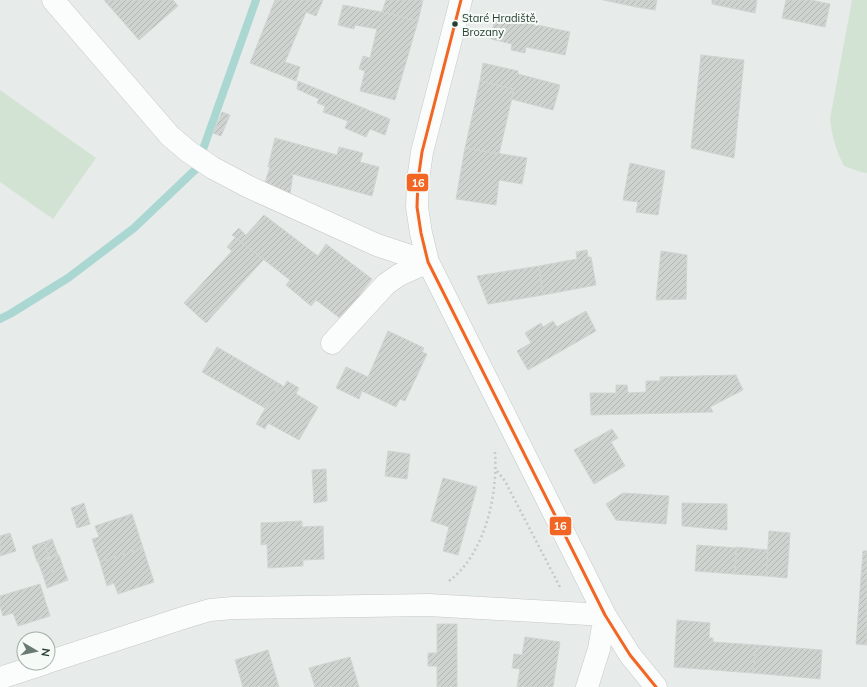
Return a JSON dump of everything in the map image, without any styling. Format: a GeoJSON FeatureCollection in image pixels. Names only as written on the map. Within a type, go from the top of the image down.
{"type":"FeatureCollection","features":[{"type":"Feature","properties":{"kind":"street"},"geometry":{"type":"LineString","coordinates":[[53,0],[170,136],[189,152],[213,168],[249,187],[377,245],[428,262]]}},
{"type":"Feature","properties":{"kind":"street"},"geometry":{"type":"LineString","coordinates":[[461,0],[422,152],[418,180],[417,207],[428,262],[605,615],[630,655],[656,687]]}},
{"type":"Feature","properties":{"kind":"street"},"geometry":{"type":"LineString","coordinates":[[332,343],[386,284],[399,275],[428,262]]}},
{"type":"Feature","properties":{"kind":"street"},"geometry":{"type":"LineString","coordinates":[[56,660],[186,616],[210,610],[233,608],[428,605],[605,615]]}},
{"type":"Feature","properties":{"kind":"street"},"geometry":{"type":"LineString","coordinates":[[587,687],[599,649],[605,615]]}},
{"type":"Feature","properties":{"kind":"street"},"geometry":{"type":"LineString","coordinates":[[0,678],[22,671]]}},
{"type":"Feature","properties":{"kind":"path"},"geometry":{"type":"LineString","coordinates":[[428,605],[429,592],[440,588],[466,565],[483,534],[495,487],[495,449]]}},
{"type":"Feature","properties":{"kind":"path"},"geometry":{"type":"LineString","coordinates":[[496,470],[505,481],[573,614]]}},
{"type":"Feature","properties":{"kind":"green space"},"geometry":{"type":"Polygon","coordinates":[[[852,0],[867,0],[867,173],[844,166],[835,143],[830,119],[852,0]]]}},
{"type":"Feature","properties":{"kind":"green space"},"geometry":{"type":"Polygon","coordinates":[[[0,90],[96,158],[53,219],[0,182],[0,90]]]}},
{"type":"Feature","properties":{"kind":"building"},"geometry":{"type":"Polygon","coordinates":[[[104,0],[173,0],[178,6],[139,40],[104,0]]]}},
{"type":"Feature","properties":{"kind":"building"},"geometry":{"type":"Polygon","coordinates":[[[275,0],[323,0],[316,16],[306,12],[285,62],[300,67],[296,81],[250,63],[275,0]]]}},
{"type":"Feature","properties":{"kind":"building"},"geometry":{"type":"Polygon","coordinates":[[[386,0],[423,0],[418,21],[382,12],[386,0]]]}},
{"type":"Feature","properties":{"kind":"building"},"geometry":{"type":"Polygon","coordinates":[[[603,0],[637,0],[636,7],[603,0]]]}},
{"type":"Feature","properties":{"kind":"building"},"geometry":{"type":"Polygon","coordinates":[[[637,0],[657,0],[655,10],[636,7],[637,0]]]}},
{"type":"Feature","properties":{"kind":"building"},"geometry":{"type":"Polygon","coordinates":[[[712,0],[757,0],[755,13],[712,4],[712,0]]]}},
{"type":"Feature","properties":{"kind":"building"},"geometry":{"type":"Polygon","coordinates":[[[786,0],[810,0],[830,4],[825,27],[782,18],[786,0]]]}},
{"type":"Feature","properties":{"kind":"building"},"geometry":{"type":"Polygon","coordinates":[[[343,5],[382,12],[418,21],[395,100],[360,91],[365,71],[359,69],[363,56],[370,58],[377,29],[355,25],[354,29],[338,25],[343,5]]]}},
{"type":"Feature","properties":{"kind":"building"},"geometry":{"type":"Polygon","coordinates":[[[495,16],[570,32],[565,55],[526,47],[525,53],[511,50],[512,44],[491,39],[495,16]]]}},
{"type":"Feature","properties":{"kind":"building"},"geometry":{"type":"Polygon","coordinates":[[[701,55],[744,60],[734,158],[691,148],[701,55]]]}},
{"type":"Feature","properties":{"kind":"building"},"geometry":{"type":"Polygon","coordinates":[[[483,63],[518,71],[518,74],[560,85],[553,110],[511,99],[514,89],[480,81],[483,63]]]}},
{"type":"Feature","properties":{"kind":"building"},"geometry":{"type":"Polygon","coordinates":[[[298,81],[390,119],[385,135],[370,129],[366,137],[345,128],[348,121],[323,112],[325,106],[317,103],[319,99],[297,89],[298,81]]]}},
{"type":"Feature","properties":{"kind":"building"},"geometry":{"type":"Polygon","coordinates":[[[480,81],[514,89],[499,154],[465,148],[480,81]]]}},
{"type":"Feature","properties":{"kind":"building"},"geometry":{"type":"Polygon","coordinates":[[[222,112],[230,115],[221,136],[213,133],[222,112]]]}},
{"type":"Feature","properties":{"kind":"building"},"geometry":{"type":"Polygon","coordinates":[[[275,138],[337,155],[339,147],[363,153],[360,162],[379,167],[372,196],[293,174],[290,194],[265,182],[270,167],[268,167],[275,138]]]}},
{"type":"Feature","properties":{"kind":"building"},"geometry":{"type":"Polygon","coordinates":[[[465,148],[527,158],[522,184],[499,180],[496,205],[456,199],[465,148]]]}},
{"type":"Feature","properties":{"kind":"building"},"geometry":{"type":"Polygon","coordinates":[[[630,163],[665,171],[658,215],[636,212],[638,202],[623,200],[630,163]]]}},
{"type":"Feature","properties":{"kind":"building"},"geometry":{"type":"Polygon","coordinates":[[[264,215],[318,256],[326,244],[372,279],[341,319],[316,300],[311,306],[286,285],[290,280],[232,235],[239,228],[246,235],[264,215]]]}},
{"type":"Feature","properties":{"kind":"building"},"geometry":{"type":"Polygon","coordinates":[[[235,238],[264,259],[206,323],[184,303],[232,251],[227,247],[235,238]]]}},
{"type":"Feature","properties":{"kind":"building"},"geometry":{"type":"Polygon","coordinates":[[[587,250],[588,257],[591,257],[596,285],[543,295],[539,266],[577,259],[576,252],[587,250]]]}},
{"type":"Feature","properties":{"kind":"building"},"geometry":{"type":"Polygon","coordinates":[[[661,251],[687,255],[686,299],[656,300],[661,251]]]}},
{"type":"Feature","properties":{"kind":"building"},"geometry":{"type":"Polygon","coordinates":[[[539,266],[543,295],[488,304],[477,276],[539,266]]]}},
{"type":"Feature","properties":{"kind":"building"},"geometry":{"type":"Polygon","coordinates":[[[586,311],[596,331],[528,370],[517,351],[531,343],[525,333],[541,323],[543,327],[553,321],[557,327],[586,311]]]}},
{"type":"Feature","properties":{"kind":"building"},"geometry":{"type":"Polygon","coordinates":[[[388,331],[424,348],[422,352],[427,354],[405,401],[400,399],[396,407],[362,391],[359,399],[336,388],[346,367],[368,377],[388,331]]]}},
{"type":"Feature","properties":{"kind":"building"},"geometry":{"type":"Polygon","coordinates":[[[217,347],[280,384],[265,408],[202,372],[217,347]]]}},
{"type":"Feature","properties":{"kind":"building"},"geometry":{"type":"Polygon","coordinates":[[[736,375],[743,390],[710,407],[713,412],[591,415],[590,393],[616,393],[616,385],[627,385],[628,393],[646,392],[646,381],[660,381],[660,377],[736,375]]]}},
{"type":"Feature","properties":{"kind":"building"},"geometry":{"type":"Polygon","coordinates":[[[287,381],[299,388],[296,394],[318,407],[299,440],[268,423],[265,429],[256,424],[280,384],[284,387],[287,381]]]}},
{"type":"Feature","properties":{"kind":"building"},"geometry":{"type":"Polygon","coordinates":[[[612,429],[618,438],[611,442],[625,466],[594,484],[574,450],[612,429]]]}},
{"type":"Feature","properties":{"kind":"building"},"geometry":{"type":"Polygon","coordinates":[[[388,451],[410,454],[407,479],[385,476],[388,451]]]}},
{"type":"Feature","properties":{"kind":"building"},"geometry":{"type":"Polygon","coordinates":[[[326,469],[327,501],[314,503],[312,470],[326,469]]]}},
{"type":"Feature","properties":{"kind":"building"},"geometry":{"type":"Polygon","coordinates":[[[443,478],[477,487],[458,555],[443,551],[449,527],[431,521],[443,478]]]}},
{"type":"Feature","properties":{"kind":"building"},"geometry":{"type":"Polygon","coordinates":[[[623,493],[669,496],[666,524],[616,520],[606,504],[623,493]]]}},
{"type":"Feature","properties":{"kind":"building"},"geometry":{"type":"Polygon","coordinates":[[[84,503],[90,524],[77,528],[71,508],[84,503]]]}},
{"type":"Feature","properties":{"kind":"building"},"geometry":{"type":"Polygon","coordinates":[[[682,503],[727,504],[727,530],[682,526],[682,503]]]}},
{"type":"Feature","properties":{"kind":"building"},"geometry":{"type":"Polygon","coordinates":[[[132,514],[143,548],[100,562],[92,539],[99,537],[95,526],[132,514]]]}},
{"type":"Feature","properties":{"kind":"building"},"geometry":{"type":"Polygon","coordinates":[[[302,521],[302,527],[323,526],[324,559],[303,560],[303,566],[268,568],[267,544],[261,545],[261,523],[302,521]]]}},
{"type":"Feature","properties":{"kind":"building"},"geometry":{"type":"Polygon","coordinates":[[[769,531],[790,533],[787,578],[766,576],[769,531]]]}},
{"type":"Feature","properties":{"kind":"building"},"geometry":{"type":"Polygon","coordinates":[[[10,533],[16,551],[0,556],[0,536],[10,533]]]}},
{"type":"Feature","properties":{"kind":"building"},"geometry":{"type":"Polygon","coordinates":[[[52,539],[58,555],[49,557],[44,542],[52,539]]]}},
{"type":"Feature","properties":{"kind":"building"},"geometry":{"type":"Polygon","coordinates":[[[44,542],[49,557],[37,562],[32,546],[44,542]]]}},
{"type":"Feature","properties":{"kind":"building"},"geometry":{"type":"Polygon","coordinates":[[[697,545],[737,548],[735,574],[695,571],[697,545]]]}},
{"type":"Feature","properties":{"kind":"building"},"geometry":{"type":"Polygon","coordinates":[[[736,547],[768,550],[766,576],[734,574],[736,547]]]}},
{"type":"Feature","properties":{"kind":"building"},"geometry":{"type":"Polygon","coordinates":[[[143,548],[154,582],[118,594],[114,583],[107,586],[100,562],[143,548]]]}},
{"type":"Feature","properties":{"kind":"building"},"geometry":{"type":"Polygon","coordinates":[[[863,551],[867,551],[867,645],[856,644],[863,551]]]}},
{"type":"Feature","properties":{"kind":"building"},"geometry":{"type":"Polygon","coordinates":[[[59,555],[63,567],[43,575],[38,562],[59,555]]]}},
{"type":"Feature","properties":{"kind":"building"},"geometry":{"type":"Polygon","coordinates":[[[63,567],[68,580],[47,588],[43,575],[63,567]]]}},
{"type":"Feature","properties":{"kind":"building"},"geometry":{"type":"Polygon","coordinates":[[[40,584],[50,616],[18,626],[13,613],[3,616],[0,606],[0,596],[40,584]]]}},
{"type":"Feature","properties":{"kind":"building"},"geometry":{"type":"Polygon","coordinates":[[[677,620],[710,623],[709,638],[713,638],[713,642],[756,645],[753,673],[674,667],[677,620]]]}},
{"type":"Feature","properties":{"kind":"building"},"geometry":{"type":"Polygon","coordinates":[[[437,624],[457,624],[457,687],[437,687],[437,666],[428,666],[428,653],[437,653],[437,624]]]}},
{"type":"Feature","properties":{"kind":"building"},"geometry":{"type":"Polygon","coordinates":[[[525,637],[560,642],[553,687],[517,687],[520,669],[512,668],[514,654],[522,655],[525,637]]]}},
{"type":"Feature","properties":{"kind":"building"},"geometry":{"type":"Polygon","coordinates":[[[756,645],[822,650],[820,679],[753,673],[756,645]]]}},
{"type":"Feature","properties":{"kind":"building"},"geometry":{"type":"Polygon","coordinates":[[[268,650],[279,687],[243,687],[235,660],[268,650]]]}},
{"type":"Feature","properties":{"kind":"building"},"geometry":{"type":"Polygon","coordinates":[[[350,657],[359,687],[315,687],[309,668],[350,657]]]}},
{"type":"Feature","properties":{"kind":"waterway"},"geometry":{"type":"LineString","coordinates":[[0,319],[68,278],[134,228],[196,169],[256,0]]}},
{"type":"Feature","properties":{"kind":"transit line","name":"16"},"geometry":{"type":"LineString","coordinates":[[461,0],[422,152],[418,180],[417,207],[428,262],[605,615],[630,655],[656,687]]}},
{"type":"Feature","properties":{"kind":"place","name":"Staré Hradiště, Brozany"},"geometry":{"type":"Point","coordinates":[455,24]}}]}
